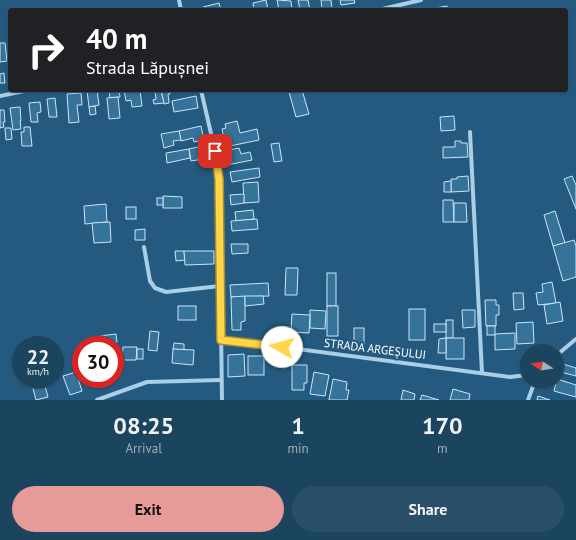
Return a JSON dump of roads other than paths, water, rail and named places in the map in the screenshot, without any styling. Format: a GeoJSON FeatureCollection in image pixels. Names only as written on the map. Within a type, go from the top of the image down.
{"type":"FeatureCollection","features":[{"type":"Feature","properties":{"kind":"street"},"geometry":{"type":"LineString","coordinates":[[386,8],[420,0]]}},
{"type":"Feature","properties":{"kind":"street"},"geometry":{"type":"LineString","coordinates":[[0,96],[19,92]]}},
{"type":"Feature","properties":{"kind":"street"},"geometry":{"type":"LineString","coordinates":[[201,92],[215,151],[219,179],[222,400]]}},
{"type":"Feature","properties":{"kind":"street"},"geometry":{"type":"LineString","coordinates":[[470,132],[482,373]]}},
{"type":"Feature","properties":{"kind":"street"},"geometry":{"type":"LineString","coordinates":[[144,247],[150,281],[155,288],[166,292],[220,286]]}},
{"type":"Feature","properties":{"kind":"street"},"geometry":{"type":"LineString","coordinates":[[564,349],[576,339]]}},
{"type":"Feature","properties":{"kind":"street","name":"STRADA ARGEȘULUI"},"geometry":{"type":"LineString","coordinates":[[221,340],[510,377],[520,376]]}},
{"type":"Feature","properties":{"kind":"street"},"geometry":{"type":"LineString","coordinates":[[97,400],[147,382],[221,380]]}},
{"type":"Feature","properties":{"kind":"street"},"geometry":{"type":"LineString","coordinates":[[528,400],[532,388]]}}]}
